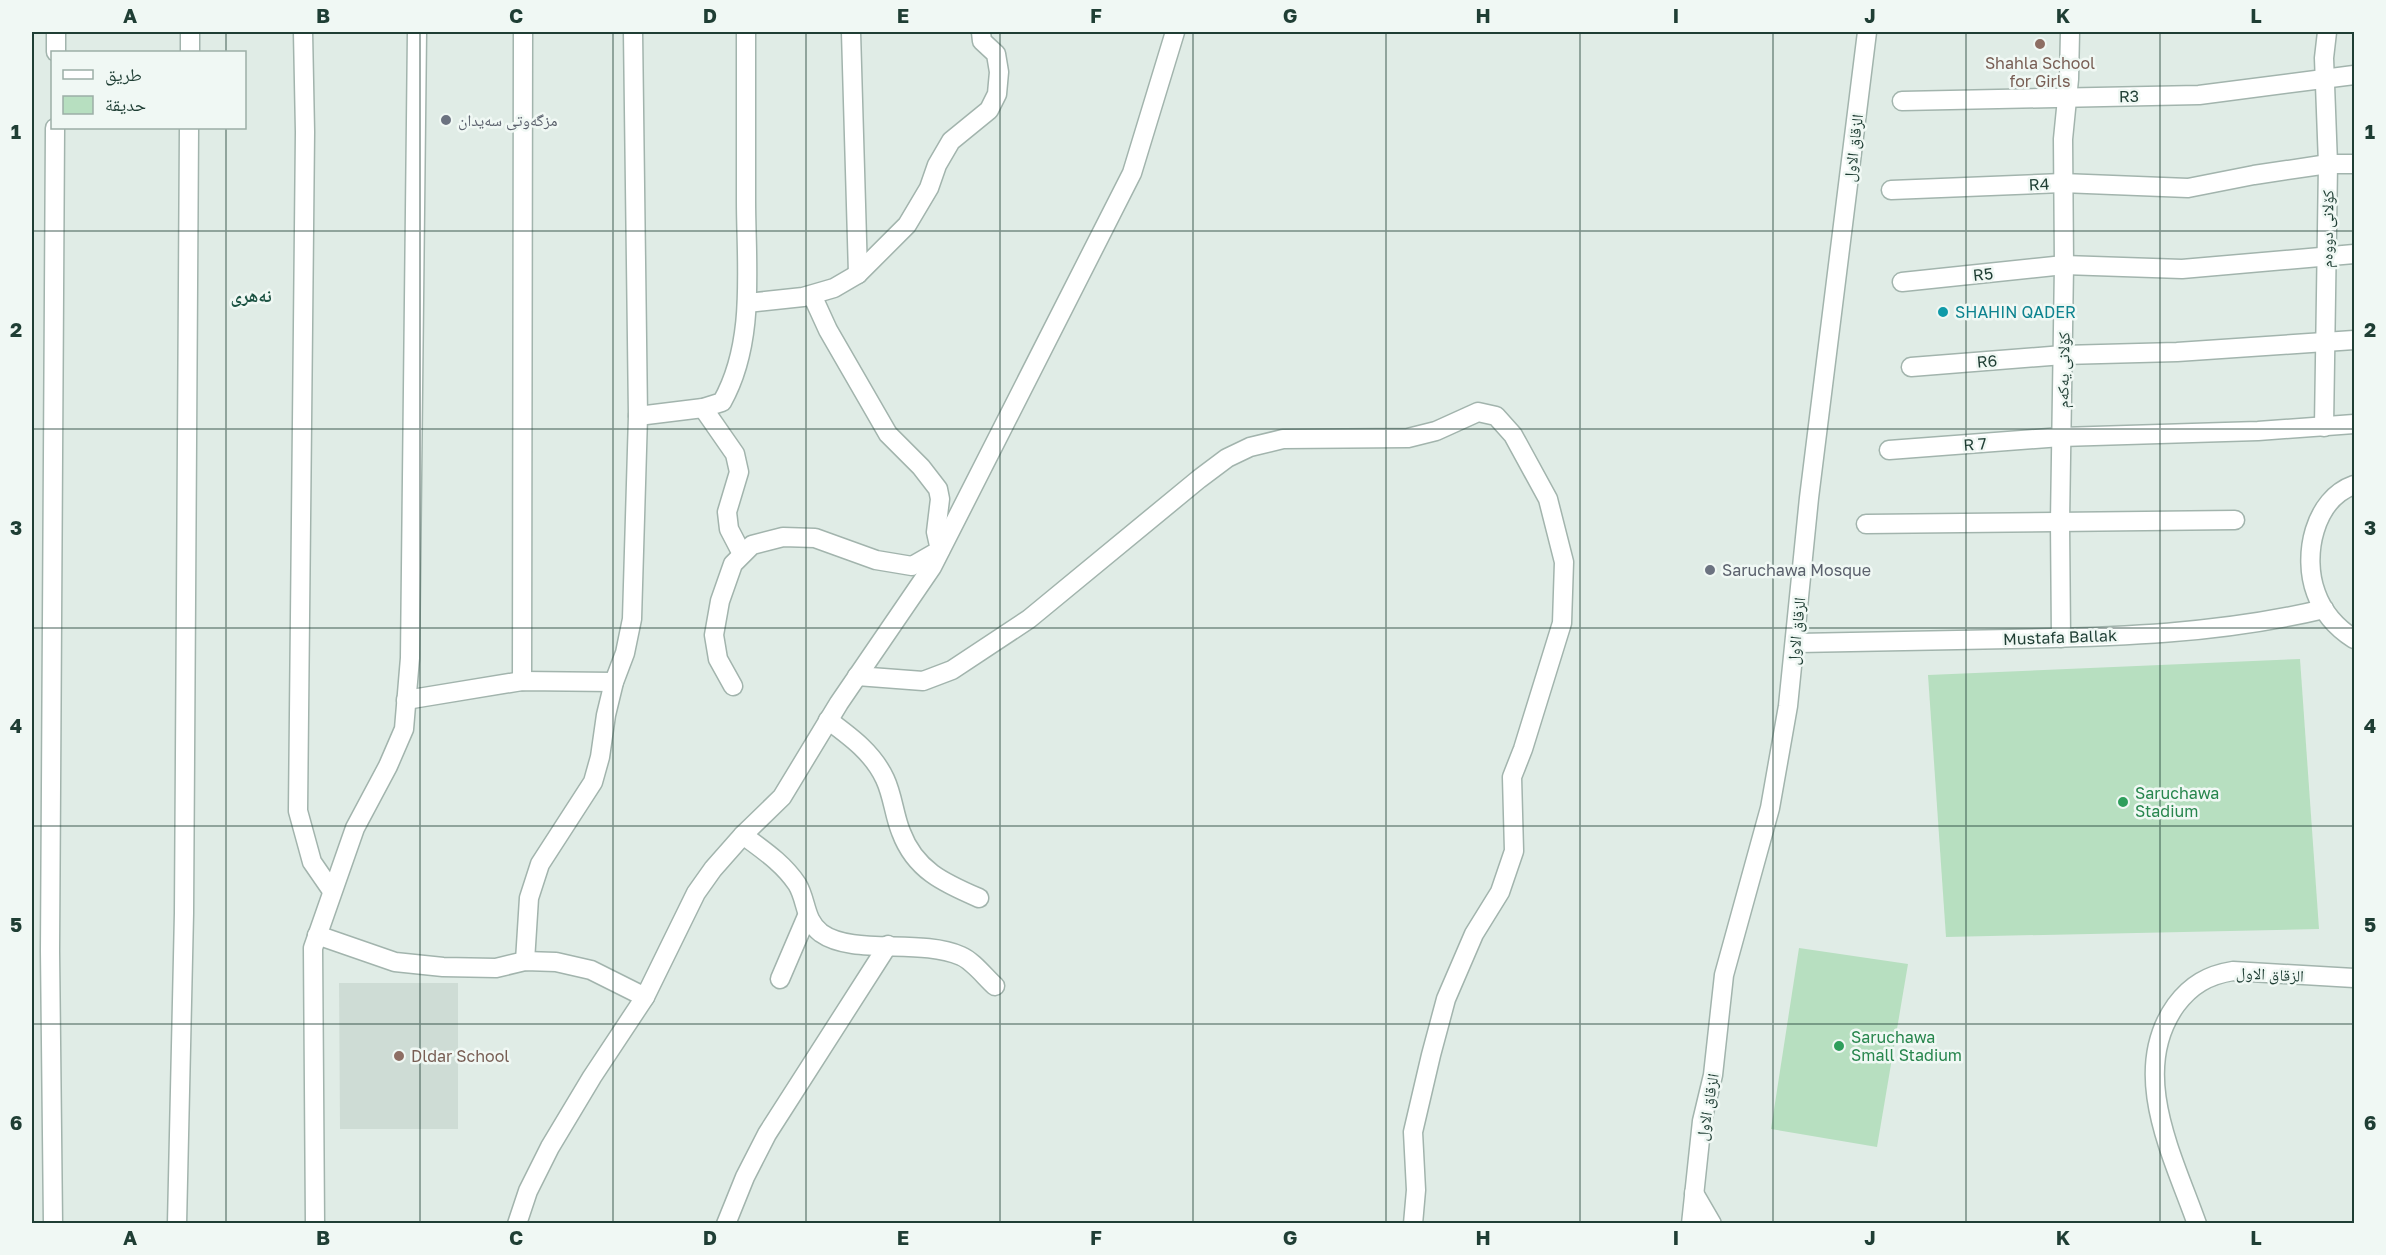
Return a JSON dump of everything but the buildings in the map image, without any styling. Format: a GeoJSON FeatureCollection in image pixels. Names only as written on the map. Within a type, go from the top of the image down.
{"type":"FeatureCollection","features":[{"type":"Feature","properties":{"kind":"street"},"geometry":{"type":"LineString","coordinates":[[56,51],[57,32]]}},
{"type":"Feature","properties":{"kind":"street"},"geometry":{"type":"LineString","coordinates":[[190,32],[190,51]]}},
{"type":"Feature","properties":{"kind":"street"},"geometry":{"type":"LineString","coordinates":[[303,32],[305,132],[298,811],[312,862],[333,891]]}},
{"type":"Feature","properties":{"kind":"street"},"geometry":{"type":"LineString","coordinates":[[315,1224],[313,948],[355,828],[388,766],[404,729],[410,658],[417,32]]}},
{"type":"Feature","properties":{"kind":"street"},"geometry":{"type":"LineString","coordinates":[[522,681],[523,32]]}},
{"type":"Feature","properties":{"kind":"street"},"geometry":{"type":"LineString","coordinates":[[525,961],[529,898],[540,864],[593,782],[614,681],[625,653],[632,619],[638,416],[633,32]]}},
{"type":"Feature","properties":{"kind":"street"},"geometry":{"type":"LineString","coordinates":[[638,416],[703,408],[722,402],[731,386],[740,357],[747,303],[746,32]]}},
{"type":"Feature","properties":{"kind":"street"},"geometry":{"type":"LineString","coordinates":[[851,32],[858,274]]}},
{"type":"Feature","properties":{"kind":"street"},"geometry":{"type":"LineString","coordinates":[[747,303],[812,295],[834,288],[858,274],[907,225],[929,188],[937,165],[951,141],[989,110],[997,94],[999,72],[996,54],[982,41],[981,32]]}},
{"type":"Feature","properties":{"kind":"street"},"geometry":{"type":"LineString","coordinates":[[517,1224],[528,1191],[550,1147],[592,1077],[645,998],[696,892],[743,835],[782,797],[828,720],[932,567],[1132,173],[1175,32]]}},
{"type":"Feature","properties":{"kind":"street","name":"الزقاق الاول"},"geometry":{"type":"LineString","coordinates":[[1691,1224],[1702,1121],[1713,1075],[1724,975],[1777,774],[1788,706],[1809,498],[1868,32]]}},
{"type":"Feature","properties":{"kind":"street","name":"کۆلانی یەکەم"},"geometry":{"type":"LineString","coordinates":[[2061,638],[2060,522],[2064,266],[2062,139],[2069,79],[2070,32]]}},
{"type":"Feature","properties":{"kind":"street","name":"کۆلانی دووەم"},"geometry":{"type":"LineString","coordinates":[[2324,427],[2328,165],[2325,78],[2327,32]]}},
{"type":"Feature","properties":{"kind":"street","name":"R3"},"geometry":{"type":"LineString","coordinates":[[1902,101],[2199,95],[2355,75]]}},
{"type":"Feature","properties":{"kind":"street"},"geometry":{"type":"LineString","coordinates":[[53,1224],[50,951],[56,129]]}},
{"type":"Feature","properties":{"kind":"street"},"geometry":{"type":"LineString","coordinates":[[177,1224],[184,902],[189,129]]}},
{"type":"Feature","properties":{"kind":"street","name":"R4"},"geometry":{"type":"LineString","coordinates":[[1891,190],[2062,183],[2188,188],[2253,175],[2328,165],[2355,164]]}},
{"type":"Feature","properties":{"kind":"street","name":"R5"},"geometry":{"type":"LineString","coordinates":[[1902,282],[2064,266],[2182,269],[2355,254]]}},
{"type":"Feature","properties":{"kind":"street"},"geometry":{"type":"LineString","coordinates":[[812,295],[828,330],[888,434],[921,467],[938,489],[940,499],[936,532],[940,550]]}},
{"type":"Feature","properties":{"kind":"street","name":"R6"},"geometry":{"type":"LineString","coordinates":[[1911,368],[2063,355],[2177,352],[2355,340]]}},
{"type":"Feature","properties":{"kind":"street"},"geometry":{"type":"LineString","coordinates":[[703,408],[735,454],[739,472],[727,512],[729,529],[742,554]]}},
{"type":"Feature","properties":{"kind":"street"},"geometry":{"type":"LineString","coordinates":[[857,676],[923,681],[952,670],[1029,619],[1199,479],[1227,458],[1250,447],[1283,439],[1408,438],[1436,431],[1478,412],[1496,416],[1513,435],[1548,499],[1564,562],[1562,623],[1512,777],[1514,851],[1500,892],[1474,934],[1446,999],[1431,1055],[1413,1132],[1416,1190],[1413,1224]]}},
{"type":"Feature","properties":{"kind":"street","name":"R 7"},"geometry":{"type":"LineString","coordinates":[[1889,450],[2061,437],[2355,424]]}},
{"type":"Feature","properties":{"kind":"street"},"geometry":{"type":"LineString","coordinates":[[2355,485],[2335,496],[2326,507],[2313,539],[2310,560],[2315,592],[2324,609],[2337,627],[2355,639]]}},
{"type":"Feature","properties":{"kind":"street"},"geometry":{"type":"LineString","coordinates":[[1866,524],[2235,520]]}},
{"type":"Feature","properties":{"kind":"street"},"geometry":{"type":"LineString","coordinates":[[733,686],[718,660],[714,635],[720,601],[729,573],[733,564],[752,545],[783,537],[815,538],[876,560],[912,566],[940,550]]}},
{"type":"Feature","properties":{"kind":"street","name":"Mustafa Ballak"},"geometry":{"type":"LineString","coordinates":[[1795,643],[2061,638],[2183,633],[2285,618],[2324,609]]}},
{"type":"Feature","properties":{"kind":"street"},"geometry":{"type":"LineString","coordinates":[[406,700],[522,681],[614,681]]}},
{"type":"Feature","properties":{"kind":"street"},"geometry":{"type":"LineString","coordinates":[[828,720],[854,739],[870,755],[885,779],[901,832],[914,857],[943,883],[979,898]]}},
{"type":"Feature","properties":{"kind":"street"},"geometry":{"type":"LineString","coordinates":[[743,835],[780,862],[798,886],[807,916],[821,933],[850,944],[921,946],[962,956],[995,986]]}},
{"type":"Feature","properties":{"kind":"street"},"geometry":{"type":"LineString","coordinates":[[780,979],[807,916]]}},
{"type":"Feature","properties":{"kind":"street"},"geometry":{"type":"LineString","coordinates":[[317,935],[395,962],[443,967],[496,968],[525,961],[556,962],[591,970],[645,998]]}},
{"type":"Feature","properties":{"kind":"street"},"geometry":{"type":"LineString","coordinates":[[726,1224],[767,1134],[888,945]]}},
{"type":"Feature","properties":{"kind":"street","name":"الزقاق الاول"},"geometry":{"type":"LineString","coordinates":[[2197,1224],[2163,1127],[2154,1078],[2154,1057],[2159,1036],[2168,1016],[2188,990],[2209,977],[2233,970],[2355,978]]}},
{"type":"Feature","properties":{"kind":"street"},"geometry":{"type":"LineString","coordinates":[[1694,1193],[1712,1224]]}},
{"type":"Feature","properties":{"kind":"shaded area","name":"Dldar School"},"geometry":{"type":"Polygon","coordinates":[[[339,983],[458,983],[458,1129],[340,1129],[339,983]]]}},
{"type":"Feature","properties":{"kind":"green space","name":"Saruchawa Stadium"},"geometry":{"type":"Polygon","coordinates":[[[2300,659],[2319,929],[1946,937],[1928,675],[2300,659]]]}},
{"type":"Feature","properties":{"kind":"green space","name":"Saruchawa Small Stadium"},"geometry":{"type":"Polygon","coordinates":[[[1799,948],[1908,964],[1877,1147],[1771,1129],[1799,948]]]}},
{"type":"Feature","properties":{"kind":"place","name":"Shahla School for Girls"},"geometry":{"type":"Point","coordinates":[2040,44]}},
{"type":"Feature","properties":{"kind":"place","name":"مزگەوتی سەیدان"},"geometry":{"type":"Point","coordinates":[446,120]}},
{"type":"Feature","properties":{"kind":"place","name":"SHAHIN QADER"},"geometry":{"type":"Point","coordinates":[1943,312]}},
{"type":"Feature","properties":{"kind":"place","name":"Saruchawa Mosque"},"geometry":{"type":"Point","coordinates":[1710,570]}},
{"type":"Feature","properties":{"kind":"place","name":"Saruchawa Stadium"},"geometry":{"type":"Point","coordinates":[2123,802]}},
{"type":"Feature","properties":{"kind":"place","name":"Saruchawa Small Stadium"},"geometry":{"type":"Point","coordinates":[1839,1046]}},
{"type":"Feature","properties":{"kind":"place","name":"Dldar School"},"geometry":{"type":"Point","coordinates":[399,1056]}},
{"type":"Feature","properties":{"kind":"district","name":"نەھری"},"geometry":{"type":"Point","coordinates":[251,295]}}]}
